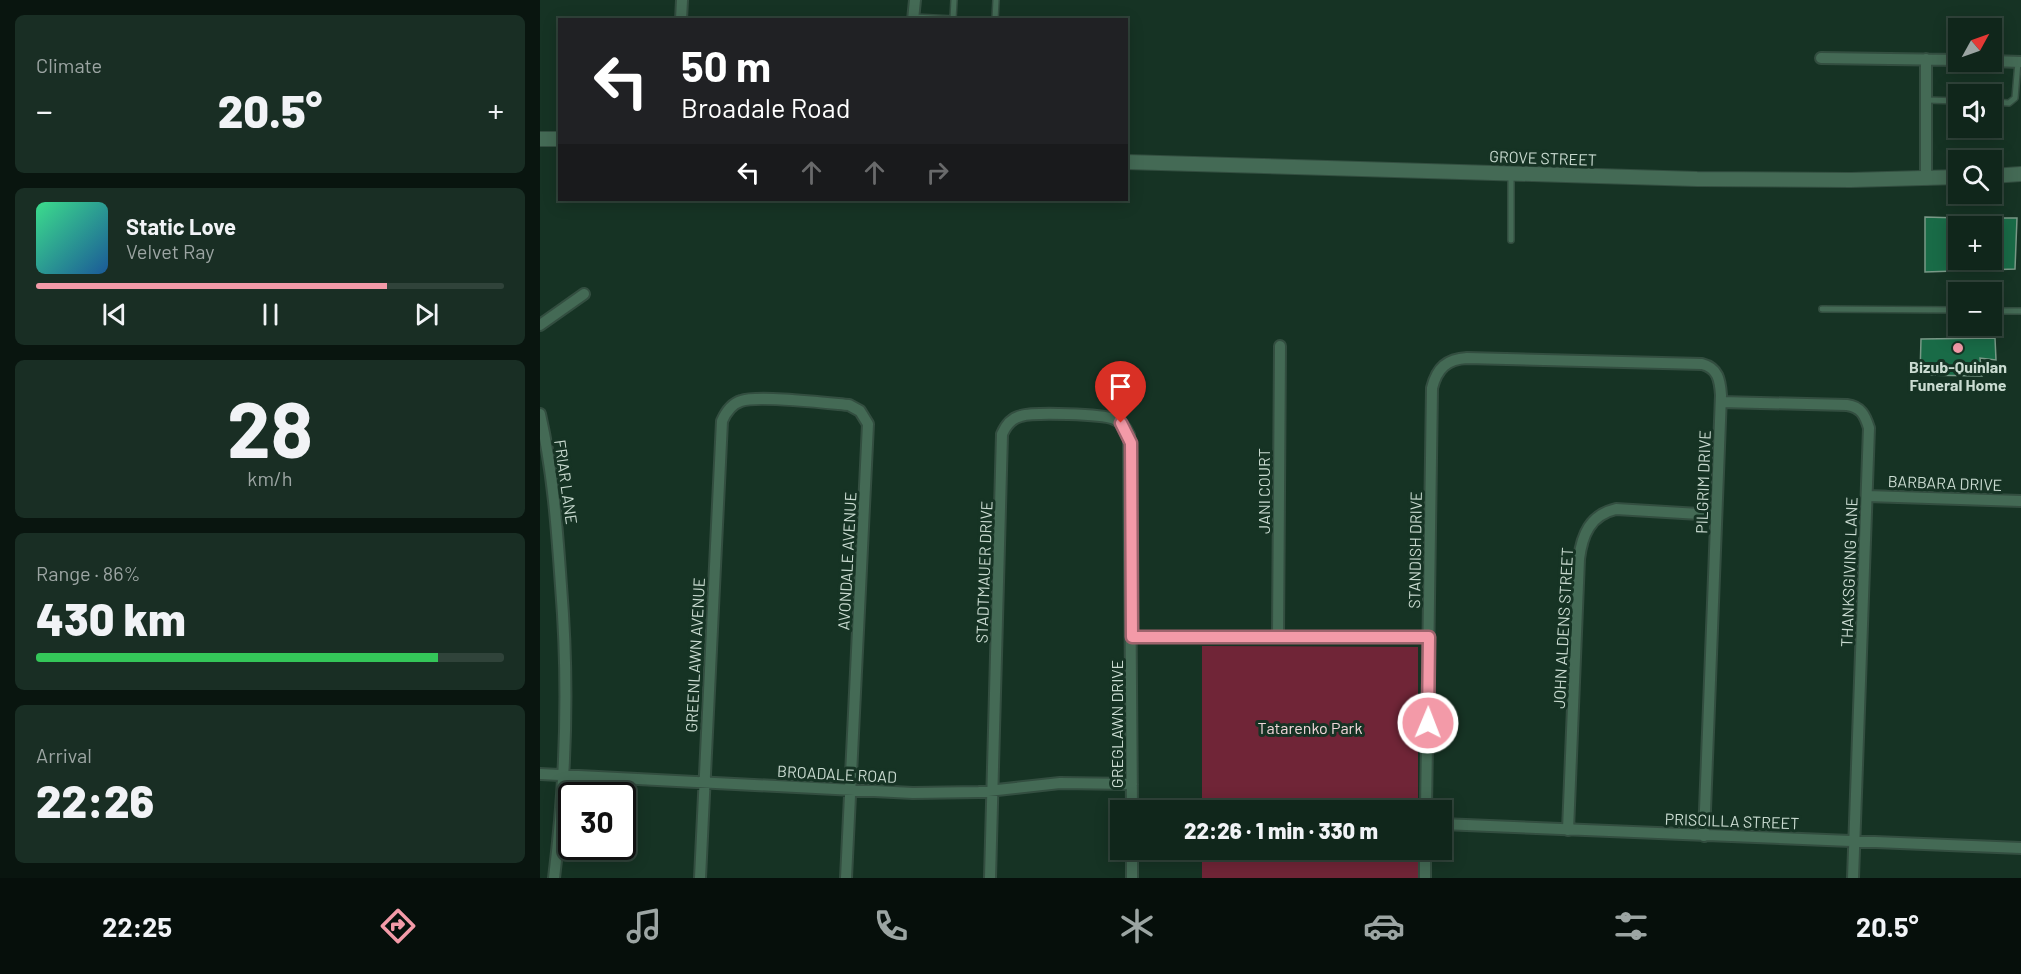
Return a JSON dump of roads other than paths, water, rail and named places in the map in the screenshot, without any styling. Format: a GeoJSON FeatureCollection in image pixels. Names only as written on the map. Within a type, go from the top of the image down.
{"type":"FeatureCollection","features":[{"type":"Feature","properties":{"kind":"street"},"geometry":{"type":"LineString","coordinates":[[681,18],[682,0]]}},
{"type":"Feature","properties":{"kind":"street"},"geometry":{"type":"LineString","coordinates":[[914,18],[915,0]]}},
{"type":"Feature","properties":{"kind":"street"},"geometry":{"type":"LineString","coordinates":[[1821,58],[1948,60]]}},
{"type":"Feature","properties":{"kind":"street"},"geometry":{"type":"LineString","coordinates":[[1926,59],[1926,178]]}},
{"type":"Feature","properties":{"kind":"street"},"geometry":{"type":"LineString","coordinates":[[2002,61],[2020,62]]}},
{"type":"Feature","properties":{"kind":"street"},"geometry":{"type":"LineString","coordinates":[[540,139],[558,140]]}},
{"type":"Feature","properties":{"kind":"street","name":"GROVE STREET"},"geometry":{"type":"LineString","coordinates":[[1128,162],[1696,179],[1948,177]]}},
{"type":"Feature","properties":{"kind":"street"},"geometry":{"type":"LineString","coordinates":[[2002,175],[2021,174]]}},
{"type":"Feature","properties":{"kind":"street"},"geometry":{"type":"LineString","coordinates":[[540,325],[584,294]]}},
{"type":"Feature","properties":{"kind":"street","name":"JANI COURT"},"geometry":{"type":"LineString","coordinates":[[1278,637],[1280,346]]}},
{"type":"Feature","properties":{"kind":"street","name":"STANDISH DRIVE"},"geometry":{"type":"LineString","coordinates":[[1426,800],[1432,388],[1436,374],[1453,358],[1477,358]]}},
{"type":"Feature","properties":{"kind":"street","name":"PILGRIM DRIVE"},"geometry":{"type":"LineString","coordinates":[[1477,358],[1702,364],[1718,375],[1721,402],[1704,836]]}},
{"type":"Feature","properties":{"kind":"street","name":"AVONDALE AVENUE"},"geometry":{"type":"LineString","coordinates":[[721,434],[726,413],[744,400],[849,405],[860,411],[868,424],[846,878]]}},
{"type":"Feature","properties":{"kind":"street","name":"THANKSGIVING LANE"},"geometry":{"type":"LineString","coordinates":[[1721,402],[1847,405],[1859,409],[1866,417],[1869,428],[1853,878]]}},
{"type":"Feature","properties":{"kind":"street","name":"FRIAR LANE"},"geometry":{"type":"LineString","coordinates":[[540,414],[550,457],[565,621],[564,774],[554,878]]}},
{"type":"Feature","properties":{"kind":"street","name":"STADTMAUER DRIVE"},"geometry":{"type":"LineString","coordinates":[[990,878],[1002,434],[1011,421],[1029,414],[1114,418],[1126,428],[1131,443],[1131,458]]}},
{"type":"Feature","properties":{"kind":"street","name":"GREENLAWN AVENUE"},"geometry":{"type":"LineString","coordinates":[[700,878],[721,434]]}},
{"type":"Feature","properties":{"kind":"street","name":"GREGLAWN DRIVE"},"geometry":{"type":"LineString","coordinates":[[1131,458],[1132,800]]}},
{"type":"Feature","properties":{"kind":"street","name":"BARBARA DRIVE"},"geometry":{"type":"LineString","coordinates":[[1867,496],[2021,501]]}},
{"type":"Feature","properties":{"kind":"street","name":"JOHN ALDENS STREET"},"geometry":{"type":"LineString","coordinates":[[1568,830],[1579,559],[1586,530],[1604,512],[1616,509],[1716,515]]}},
{"type":"Feature","properties":{"kind":"street"},"geometry":{"type":"LineString","coordinates":[[1132,637],[1429,637]]}},
{"type":"Feature","properties":{"kind":"street","name":"BROADALE ROAD"},"geometry":{"type":"LineString","coordinates":[[540,774],[913,793],[993,790],[1060,783],[1132,784]]}},
{"type":"Feature","properties":{"kind":"street","name":"PRISCILLA STREET"},"geometry":{"type":"LineString","coordinates":[[1452,824],[2021,848]]}},
{"type":"Feature","properties":{"kind":"street"},"geometry":{"type":"LineString","coordinates":[[1132,860],[1132,878]]}},
{"type":"Feature","properties":{"kind":"street"},"geometry":{"type":"LineString","coordinates":[[1425,860],[1425,878]]}},
{"type":"Feature","properties":{"kind":"lane"},"geometry":{"type":"LineString","coordinates":[[953,18],[954,0]]}},
{"type":"Feature","properties":{"kind":"lane"},"geometry":{"type":"LineString","coordinates":[[995,18],[996,0]]}},
{"type":"Feature","properties":{"kind":"lane"},"geometry":{"type":"LineString","coordinates":[[2002,103],[2009,103],[2015,98],[2020,62]]}},
{"type":"Feature","properties":{"kind":"lane"},"geometry":{"type":"LineString","coordinates":[[1927,100],[1948,101]]}},
{"type":"Feature","properties":{"kind":"lane"},"geometry":{"type":"LineString","coordinates":[[1511,174],[1511,240]]}},
{"type":"Feature","properties":{"kind":"lane"},"geometry":{"type":"LineString","coordinates":[[1822,309],[1948,310]]}},
{"type":"Feature","properties":{"kind":"lane"},"geometry":{"type":"LineString","coordinates":[[2002,310],[2021,311]]}},
{"type":"Feature","properties":{"kind":"place","name":"Bizub-Quinlan Funeral Home"},"geometry":{"type":"Point","coordinates":[1958,348]}},
{"type":"Feature","properties":{"kind":"park label","name":"Tatarenko Park"},"geometry":{"type":"Point","coordinates":[1310,728]}}]}
